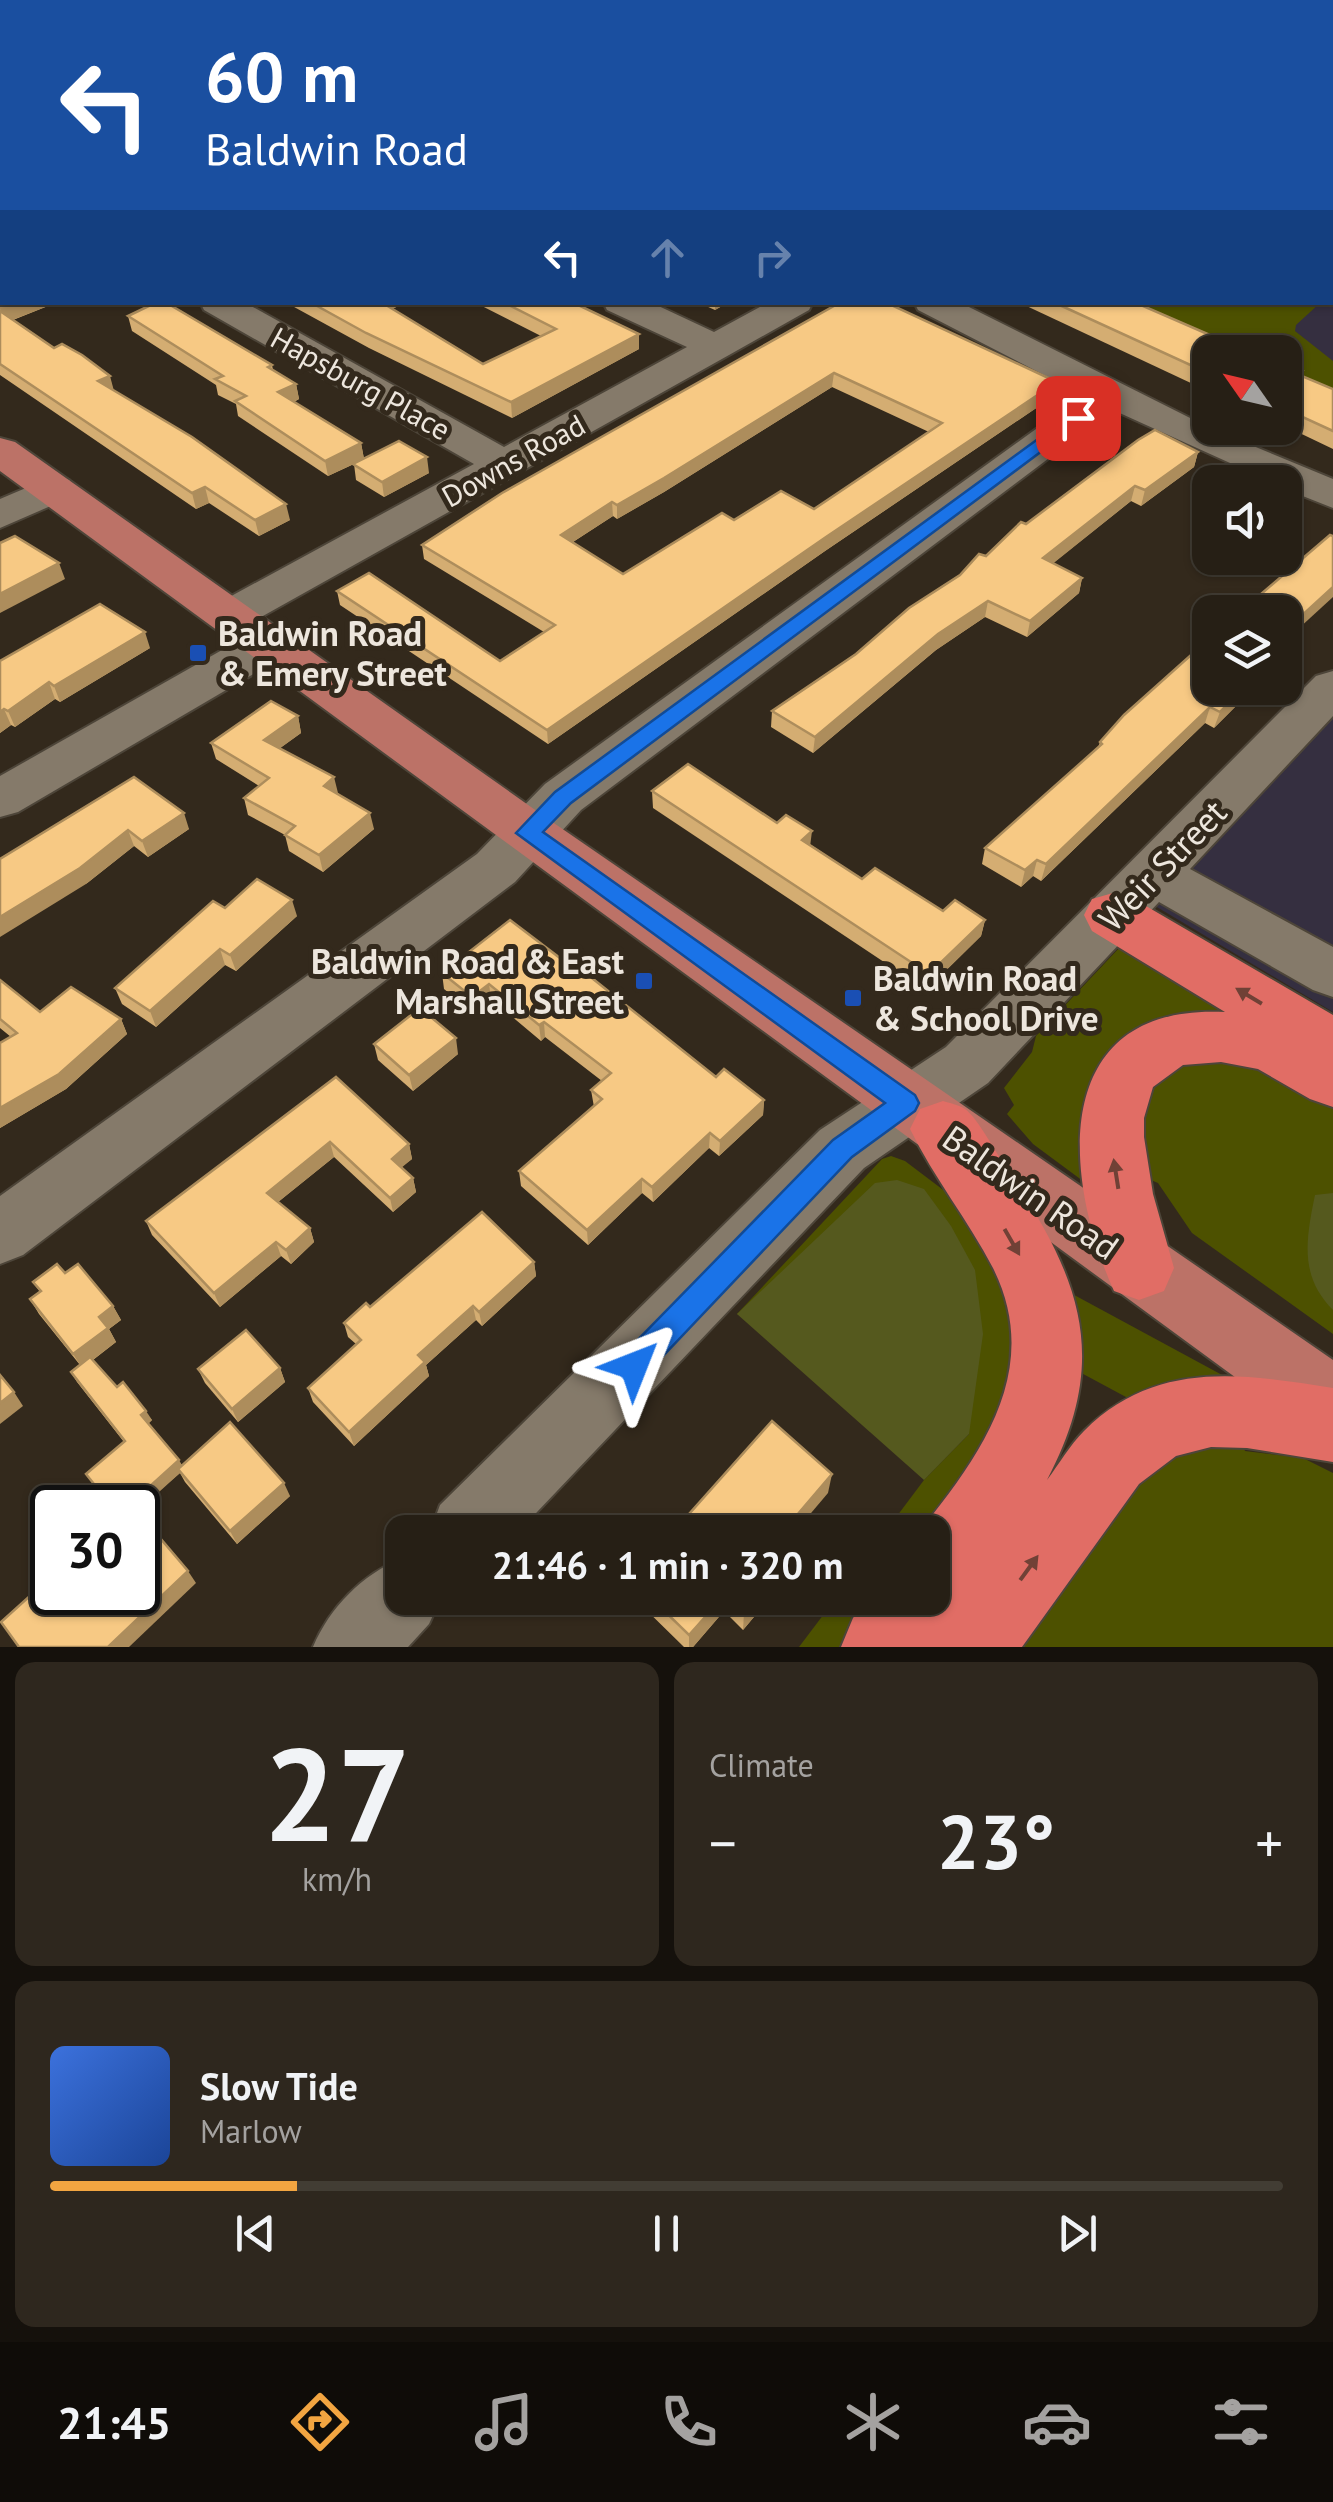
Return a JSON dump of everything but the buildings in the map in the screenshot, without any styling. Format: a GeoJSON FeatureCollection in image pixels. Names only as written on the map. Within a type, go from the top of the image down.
{"type":"FeatureCollection","features":[{"type":"Feature","properties":{"kind":"highway"},"geometry":{"type":"LineString","coordinates":[[1133,894],[1333,1046]]}},
{"type":"Feature","properties":{"kind":"highway"},"geometry":{"type":"LineString","coordinates":[[1139,1268],[1118,1190],[1112,1147],[1116,1095],[1139,1058],[1182,1038],[1229,1036],[1274,1048],[1333,1080]]}},
{"type":"Feature","properties":{"kind":"highway"},"geometry":{"type":"LineString","coordinates":[[924,1116],[1030,1276],[1042,1312],[1049,1357],[1038,1416],[1025,1449],[988,1509],[950,1558]]}},
{"type":"Feature","properties":{"kind":"highway"},"geometry":{"type":"LineString","coordinates":[[972,1647],[1092,1482],[1112,1458],[1157,1424],[1211,1410],[1247,1411],[1333,1426]]}},
{"type":"Feature","properties":{"kind":"highway"},"geometry":{"type":"LineString","coordinates":[[882,1647],[907,1615]]}},
{"type":"Feature","properties":{"kind":"main road","name":"Baldwin Road"},"geometry":{"type":"LineString","coordinates":[[0,451],[528,833],[1333,1404]]}},
{"type":"Feature","properties":{"kind":"street","name":"Hapsburg Place"},"geometry":{"type":"LineString","coordinates":[[222,305],[504,464]]}},
{"type":"Feature","properties":{"kind":"street"},"geometry":{"type":"LineString","coordinates":[[626,305],[716,347]]}},
{"type":"Feature","properties":{"kind":"street","name":"Downs Road"},"geometry":{"type":"LineString","coordinates":[[229,616],[791,305]]}},
{"type":"Feature","properties":{"kind":"street"},"geometry":{"type":"LineString","coordinates":[[937,305],[1110,394],[1333,495]]}},
{"type":"Feature","properties":{"kind":"street"},"geometry":{"type":"LineString","coordinates":[[0,1234],[496,868],[563,797],[1110,394]]}},
{"type":"Feature","properties":{"kind":"street"},"geometry":{"type":"LineString","coordinates":[[0,515],[54,489]]}},
{"type":"Feature","properties":{"kind":"street"},"geometry":{"type":"LineString","coordinates":[[0,799],[270,644]]}},
{"type":"Feature","properties":{"kind":"street","name":"Weir Street"},"geometry":{"type":"LineString","coordinates":[[484,1515],[842,1149],[924,1116],[967,1064],[1333,688]]}},
{"type":"Feature","properties":{"kind":"street"},"geometry":{"type":"LineString","coordinates":[[1133,894],[1333,974]]}},
{"type":"Feature","properties":{"kind":"street"},"geometry":{"type":"LineString","coordinates":[[353,1647],[385,1614]]}},
{"type":"Feature","properties":{"kind":"shaded area"},"geometry":{"type":"Polygon","coordinates":[[[1137,305],[1333,305],[1333,393],[1302,367],[1302,335],[1205,335],[1137,305]]]}},
{"type":"Feature","properties":{"kind":"shaded area"},"geometry":{"type":"Polygon","coordinates":[[[1143,305],[1318,305],[1296,325],[1295,331],[1300,335],[1210,335],[1143,305]]]}},
{"type":"Feature","properties":{"kind":"shaded area"},"geometry":{"type":"Polygon","coordinates":[[[1302,337],[1333,361],[1333,390],[1302,376],[1302,337]]]}},
{"type":"Feature","properties":{"kind":"shaded area"},"geometry":{"type":"Polygon","coordinates":[[[1333,674],[1333,1012],[1125,888],[1333,674]]]}},
{"type":"Feature","properties":{"kind":"shaded area"},"geometry":{"type":"Polygon","coordinates":[[[1121,946],[1294,1037],[1232,1019],[1180,1014],[1132,1033],[1087,1184],[1033,1144],[1007,1114],[1014,1105],[1004,1088],[1032,1052],[1036,1036],[1121,946]]]}},
{"type":"Feature","properties":{"kind":"shaded area"},"geometry":{"type":"Polygon","coordinates":[[[1226,1048],[1333,1097],[1333,1334],[1192,1233],[1158,1183],[1134,1173],[1131,1119],[1165,1065],[1226,1048]]]}},
{"type":"Feature","properties":{"kind":"shaded area"},"geometry":{"type":"Polygon","coordinates":[[[891,1156],[905,1161],[979,1217],[1031,1366],[942,1515],[898,1515],[924,1480],[969,1434],[737,1314],[882,1159],[891,1156]]]}},
{"type":"Feature","properties":{"kind":"shaded area"},"geometry":{"type":"Polygon","coordinates":[[[1065,1290],[1224,1376],[1139,1404],[1072,1368],[1065,1290]]]}},
{"type":"Feature","properties":{"kind":"shaded area"},"geometry":{"type":"Polygon","coordinates":[[[1238,1435],[1245,1451],[1303,1458],[1333,1473],[1333,1647],[1010,1647],[1152,1450],[1238,1435]]]}},
{"type":"Feature","properties":{"kind":"shaded area"},"geometry":{"type":"Polygon","coordinates":[[[823,1615],[872,1615],[847,1647],[799,1647],[823,1615]]]}},
{"type":"Feature","properties":{"kind":"green space"},"geometry":{"type":"Polygon","coordinates":[[[897,1180],[924,1189],[951,1226],[975,1270],[983,1334],[969,1434],[924,1480],[737,1314],[875,1183],[897,1180]]]}},
{"type":"Feature","properties":{"kind":"green space"},"geometry":{"type":"Polygon","coordinates":[[[1333,1193],[1333,1310],[1315,1284],[1308,1242],[1315,1195],[1333,1193]]]}},
{"type":"Feature","properties":{"kind":"place","name":"Baldwin Road & Emery Street"},"geometry":{"type":"Point","coordinates":[198,653]}},
{"type":"Feature","properties":{"kind":"place","name":"Baldwin Road & East Marshall Street"},"geometry":{"type":"Point","coordinates":[644,981]}},
{"type":"Feature","properties":{"kind":"place","name":"Baldwin Road & School Drive"},"geometry":{"type":"Point","coordinates":[853,998]}},
{"type":"Feature","properties":{"kind":"route"},"geometry":{"type":"LineString","coordinates":[[634,1366],[842,1149],[906,1103],[528,833],[563,797],[1078,418]]}}]}
